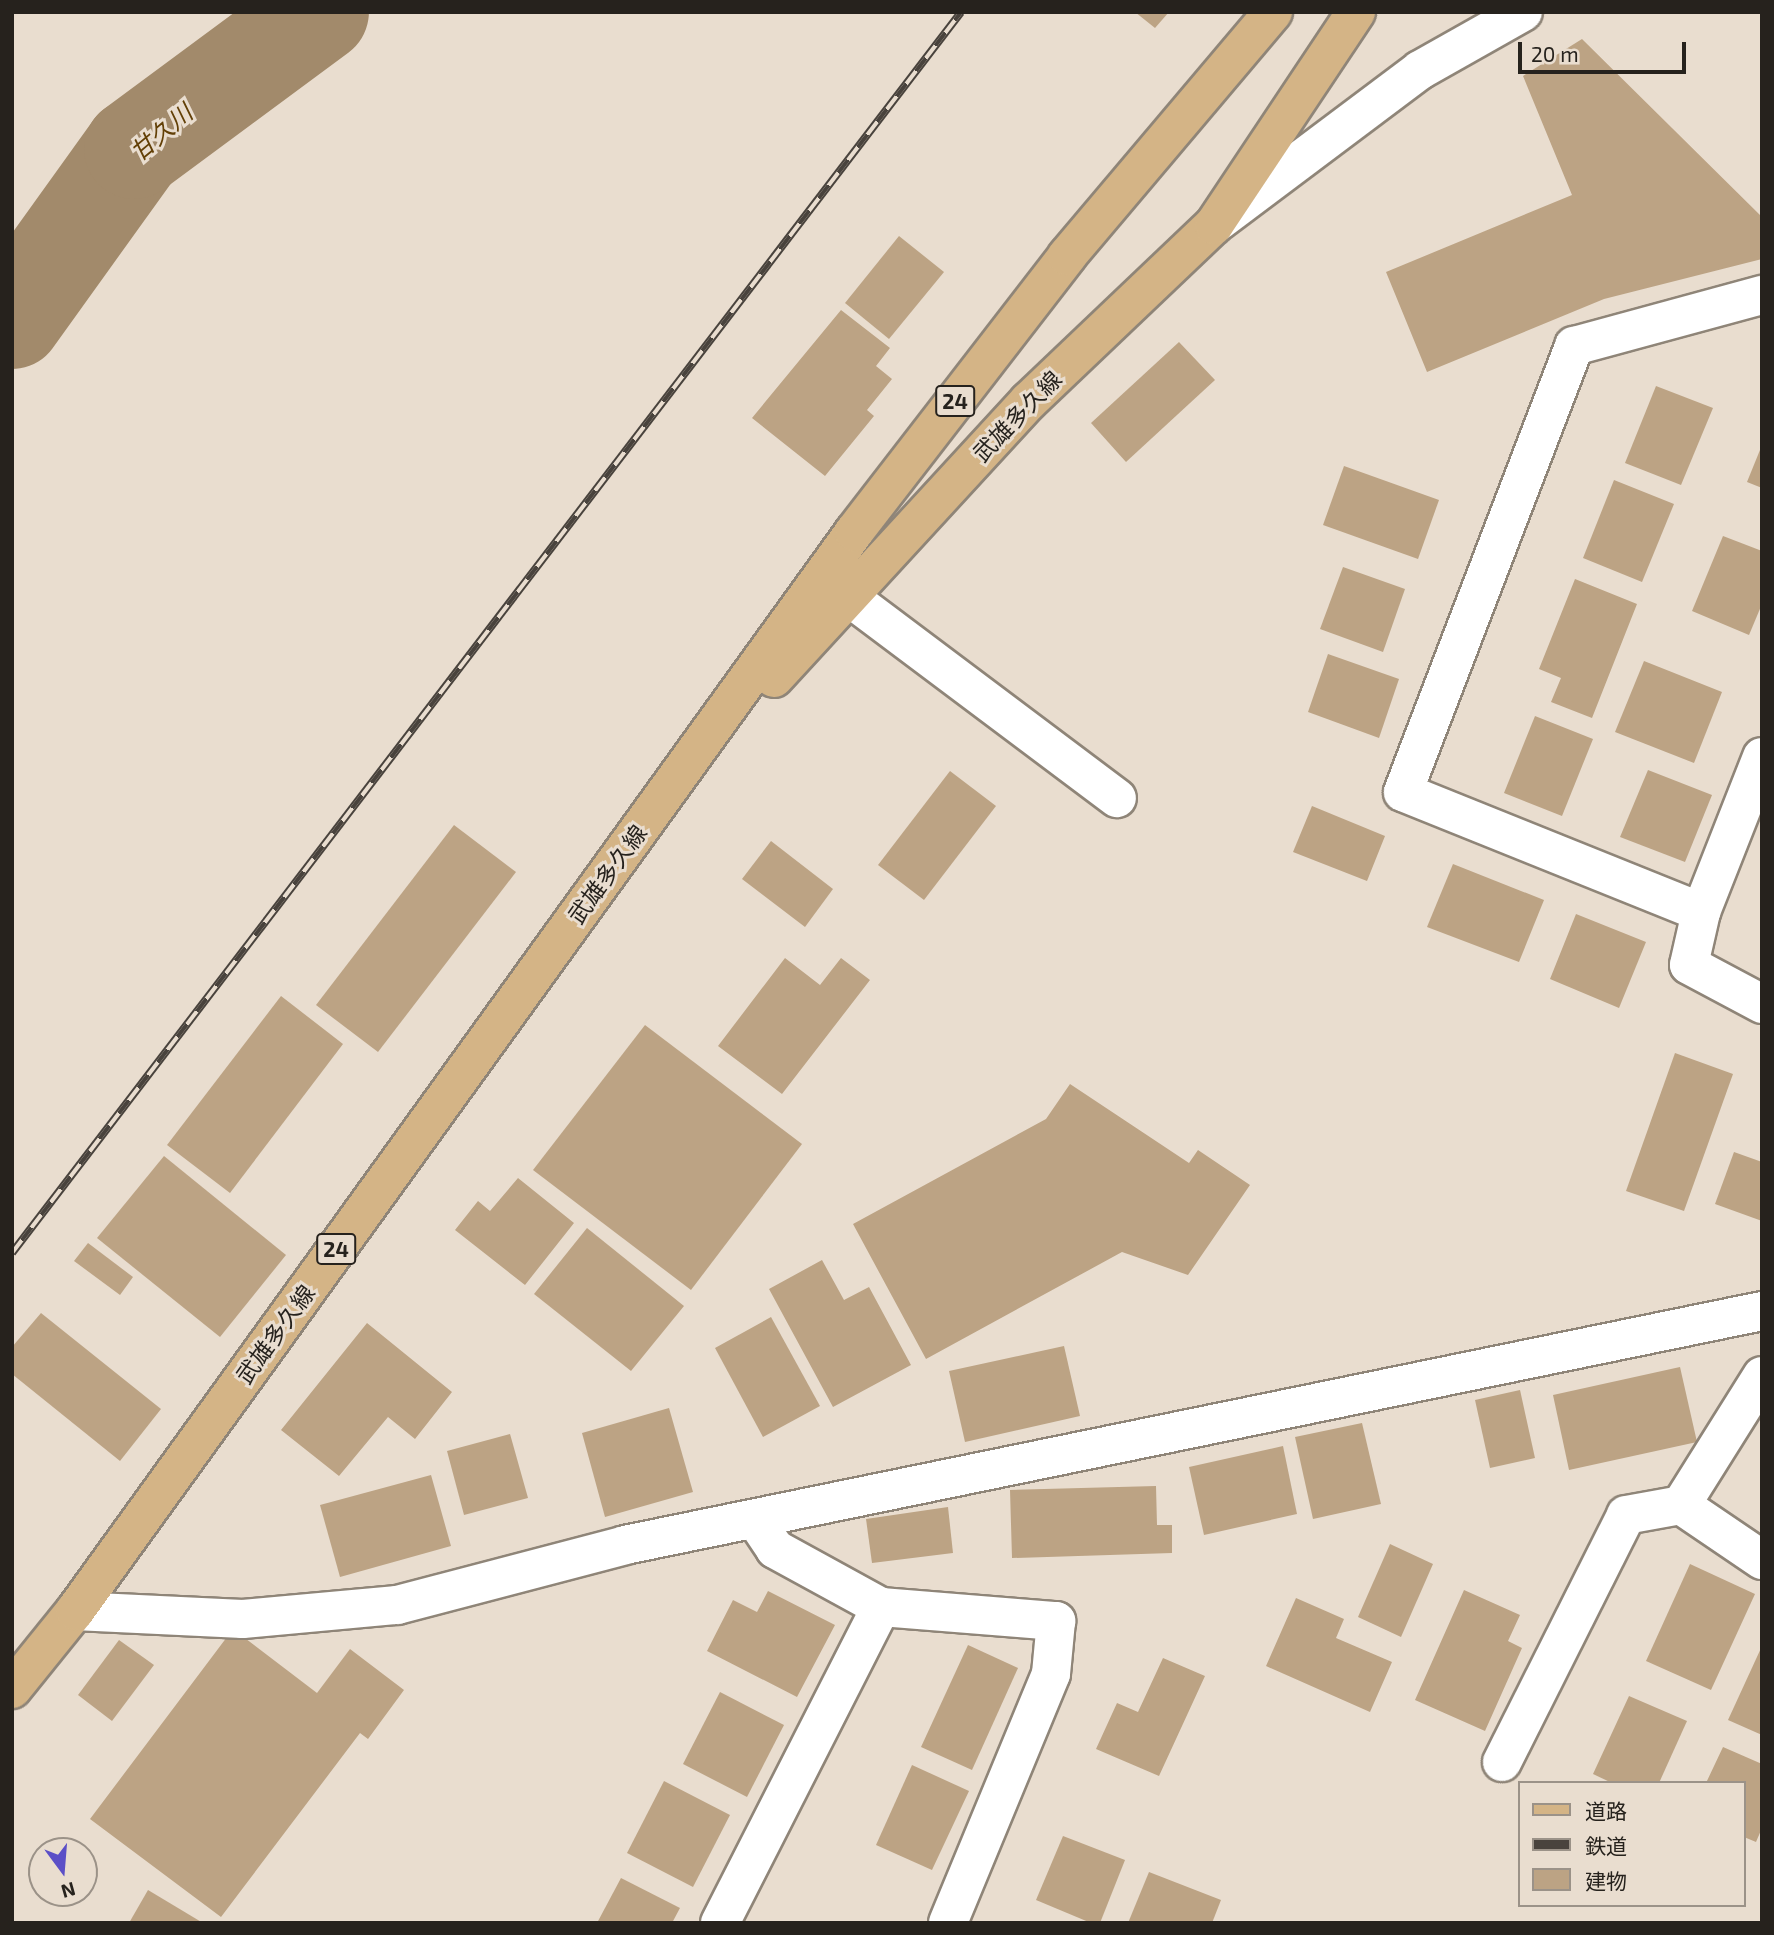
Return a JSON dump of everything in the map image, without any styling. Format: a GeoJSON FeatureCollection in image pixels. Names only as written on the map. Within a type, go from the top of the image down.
{"type":"FeatureCollection","features":[{"type":"Feature","properties":{"kind":"main road","name":"武雄多久線"},"geometry":{"type":"LineString","coordinates":[[12,1689],[75,1611],[854,532],[1067,256],[1273,12]]}},
{"type":"Feature","properties":{"kind":"main road","name":"武雄多久線"},"geometry":{"type":"LineString","coordinates":[[656,805],[1029,401],[1214,225],[1356,12]]}},
{"type":"Feature","properties":{"kind":"street"},"geometry":{"type":"LineString","coordinates":[[1214,225],[1420,70],[1523,12]]}},
{"type":"Feature","properties":{"kind":"street"},"geometry":{"type":"LineString","coordinates":[[1701,912],[1403,792],[1574,346],[1762,295]]}},
{"type":"Feature","properties":{"kind":"street"},"geometry":{"type":"LineString","coordinates":[[849,597],[1117,799]]}},
{"type":"Feature","properties":{"kind":"street"},"geometry":{"type":"LineString","coordinates":[[1762,757],[1701,912],[1689,965],[1762,1004]]}},
{"type":"Feature","properties":{"kind":"street"},"geometry":{"type":"LineString","coordinates":[[75,1611],[243,1619],[397,1605],[625,1545],[1762,1311]]}},
{"type":"Feature","properties":{"kind":"street"},"geometry":{"type":"LineString","coordinates":[[1681,1505],[1762,1376]]}},
{"type":"Feature","properties":{"kind":"street"},"geometry":{"type":"LineString","coordinates":[[1502,1762],[1626,1515],[1681,1505],[1762,1560]]}},
{"type":"Feature","properties":{"kind":"street"},"geometry":{"type":"LineString","coordinates":[[755,1519],[775,1549],[881,1607],[1056,1620],[1051,1674],[948,1923]]}},
{"type":"Feature","properties":{"kind":"street"},"geometry":{"type":"LineString","coordinates":[[720,1923],[881,1607]]}},
{"type":"Feature","properties":{"kind":"building"},"geometry":{"type":"Polygon","coordinates":[[[1135,12],[1169,12],[1155,28],[1135,12]]]}},
{"type":"Feature","properties":{"kind":"building"},"geometry":{"type":"Polygon","coordinates":[[[1582,39],[1762,217],[1762,259],[1604,299],[1427,372],[1386,272],[1572,195],[1523,76],[1582,39]]]}},
{"type":"Feature","properties":{"kind":"building"},"geometry":{"type":"Polygon","coordinates":[[[899,236],[944,272],[889,339],[845,303],[899,236]]]}},
{"type":"Feature","properties":{"kind":"building"},"geometry":{"type":"Polygon","coordinates":[[[841,310],[890,348],[876,366],[892,379],[867,410],[874,416],[825,476],[752,418],[841,310]]]}},
{"type":"Feature","properties":{"kind":"building"},"geometry":{"type":"Polygon","coordinates":[[[1179,342],[1215,380],[1126,462],[1091,423],[1179,342]]]}},
{"type":"Feature","properties":{"kind":"building"},"geometry":{"type":"Polygon","coordinates":[[[1656,386],[1713,408],[1681,485],[1625,463],[1656,386]]]}},
{"type":"Feature","properties":{"kind":"building"},"geometry":{"type":"Polygon","coordinates":[[[1762,445],[1762,488],[1747,482],[1762,445]]]}},
{"type":"Feature","properties":{"kind":"building"},"geometry":{"type":"Polygon","coordinates":[[[1344,466],[1439,500],[1418,559],[1323,525],[1344,466]]]}},
{"type":"Feature","properties":{"kind":"building"},"geometry":{"type":"Polygon","coordinates":[[[1614,480],[1674,504],[1642,582],[1583,558],[1614,480]]]}},
{"type":"Feature","properties":{"kind":"building"},"geometry":{"type":"Polygon","coordinates":[[[1723,536],[1762,551],[1762,604],[1749,635],[1692,611],[1723,536]]]}},
{"type":"Feature","properties":{"kind":"building"},"geometry":{"type":"Polygon","coordinates":[[[1343,567],[1405,589],[1383,652],[1320,629],[1343,567]]]}},
{"type":"Feature","properties":{"kind":"building"},"geometry":{"type":"Polygon","coordinates":[[[1575,579],[1637,604],[1592,718],[1551,702],[1561,678],[1539,669],[1575,579]]]}},
{"type":"Feature","properties":{"kind":"building"},"geometry":{"type":"Polygon","coordinates":[[[1328,654],[1399,679],[1379,738],[1308,712],[1328,654]]]}},
{"type":"Feature","properties":{"kind":"building"},"geometry":{"type":"Polygon","coordinates":[[[1644,661],[1722,692],[1694,763],[1615,732],[1644,661]]]}},
{"type":"Feature","properties":{"kind":"building"},"geometry":{"type":"Polygon","coordinates":[[[1535,716],[1593,739],[1562,816],[1504,793],[1535,716]]]}},
{"type":"Feature","properties":{"kind":"building"},"geometry":{"type":"Polygon","coordinates":[[[1648,770],[1712,795],[1685,862],[1620,837],[1648,770]]]}},
{"type":"Feature","properties":{"kind":"building"},"geometry":{"type":"Polygon","coordinates":[[[950,771],[996,806],[924,900],[878,865],[950,771]]]}},
{"type":"Feature","properties":{"kind":"building"},"geometry":{"type":"Polygon","coordinates":[[[1312,806],[1385,836],[1367,881],[1293,852],[1312,806]]]}},
{"type":"Feature","properties":{"kind":"building"},"geometry":{"type":"Polygon","coordinates":[[[454,825],[516,872],[378,1052],[316,1005],[454,825]]]}},
{"type":"Feature","properties":{"kind":"building"},"geometry":{"type":"Polygon","coordinates":[[[771,841],[833,889],[805,927],[742,879],[771,841]]]}},
{"type":"Feature","properties":{"kind":"building"},"geometry":{"type":"Polygon","coordinates":[[[1453,864],[1544,900],[1519,962],[1427,927],[1453,864]]]}},
{"type":"Feature","properties":{"kind":"building"},"geometry":{"type":"Polygon","coordinates":[[[1576,914],[1646,942],[1619,1008],[1550,979],[1576,914]]]}},
{"type":"Feature","properties":{"kind":"building"},"geometry":{"type":"Polygon","coordinates":[[[785,958],[820,985],[841,958],[870,980],[782,1094],[718,1046],[785,958]]]}},
{"type":"Feature","properties":{"kind":"building"},"geometry":{"type":"Polygon","coordinates":[[[281,996],[343,1044],[230,1193],[167,1145],[281,996]]]}},
{"type":"Feature","properties":{"kind":"building"},"geometry":{"type":"Polygon","coordinates":[[[645,1025],[802,1144],[691,1290],[533,1170],[645,1025]]]}},
{"type":"Feature","properties":{"kind":"building"},"geometry":{"type":"Polygon","coordinates":[[[1675,1053],[1733,1074],[1684,1211],[1626,1191],[1675,1053]]]}},
{"type":"Feature","properties":{"kind":"building"},"geometry":{"type":"Polygon","coordinates":[[[1070,1084],[1189,1163],[1198,1150],[1250,1185],[1188,1275],[1122,1252],[926,1359],[853,1224],[1046,1119],[1070,1084]]]}},
{"type":"Feature","properties":{"kind":"building"},"geometry":{"type":"Polygon","coordinates":[[[1734,1152],[1762,1162],[1762,1221],[1715,1204],[1734,1152]]]}},
{"type":"Feature","properties":{"kind":"building"},"geometry":{"type":"Polygon","coordinates":[[[164,1156],[286,1255],[220,1337],[97,1238],[164,1156]]]}},
{"type":"Feature","properties":{"kind":"building"},"geometry":{"type":"Polygon","coordinates":[[[518,1178],[574,1223],[525,1285],[455,1230],[478,1201],[490,1211],[518,1178]]]}},
{"type":"Feature","properties":{"kind":"building"},"geometry":{"type":"Polygon","coordinates":[[[587,1228],[684,1306],[631,1371],[534,1294],[587,1228]]]}},
{"type":"Feature","properties":{"kind":"building"},"geometry":{"type":"Polygon","coordinates":[[[88,1243],[133,1277],[120,1295],[74,1261],[88,1243]]]}},
{"type":"Feature","properties":{"kind":"building"},"geometry":{"type":"Polygon","coordinates":[[[822,1260],[844,1300],[869,1287],[911,1365],[833,1407],[769,1289],[822,1260]]]}},
{"type":"Feature","properties":{"kind":"building"},"geometry":{"type":"Polygon","coordinates":[[[41,1313],[161,1409],[120,1461],[12,1374],[12,1347],[41,1313]]]}},
{"type":"Feature","properties":{"kind":"building"},"geometry":{"type":"Polygon","coordinates":[[[771,1317],[820,1406],[763,1437],[715,1348],[771,1317]]]}},
{"type":"Feature","properties":{"kind":"building"},"geometry":{"type":"Polygon","coordinates":[[[367,1323],[452,1392],[415,1439],[388,1417],[339,1476],[281,1430],[367,1323]]]}},
{"type":"Feature","properties":{"kind":"building"},"geometry":{"type":"Polygon","coordinates":[[[1064,1346],[1080,1416],[965,1442],[949,1371],[1064,1346]]]}},
{"type":"Feature","properties":{"kind":"building"},"geometry":{"type":"Polygon","coordinates":[[[1680,1367],[1697,1442],[1569,1470],[1553,1395],[1680,1367]]]}},
{"type":"Feature","properties":{"kind":"building"},"geometry":{"type":"Polygon","coordinates":[[[1520,1390],[1535,1458],[1490,1468],[1475,1400],[1520,1390]]]}},
{"type":"Feature","properties":{"kind":"building"},"geometry":{"type":"Polygon","coordinates":[[[669,1408],[693,1492],[605,1517],[582,1433],[669,1408]]]}},
{"type":"Feature","properties":{"kind":"building"},"geometry":{"type":"Polygon","coordinates":[[[1362,1423],[1381,1504],[1313,1519],[1295,1437],[1362,1423]]]}},
{"type":"Feature","properties":{"kind":"building"},"geometry":{"type":"Polygon","coordinates":[[[510,1434],[528,1498],[464,1515],[447,1451],[510,1434]]]}},
{"type":"Feature","properties":{"kind":"building"},"geometry":{"type":"Polygon","coordinates":[[[1283,1446],[1297,1514],[1204,1535],[1189,1467],[1283,1446]]]}},
{"type":"Feature","properties":{"kind":"building"},"geometry":{"type":"Polygon","coordinates":[[[431,1475],[451,1546],[340,1577],[320,1505],[431,1475]]]}},
{"type":"Feature","properties":{"kind":"building"},"geometry":{"type":"Polygon","coordinates":[[[1156,1486],[1157,1525],[1172,1525],[1172,1553],[1012,1558],[1010,1490],[1156,1486]]]}},
{"type":"Feature","properties":{"kind":"building"},"geometry":{"type":"Polygon","coordinates":[[[948,1507],[953,1553],[872,1563],[866,1519],[948,1507]]]}},
{"type":"Feature","properties":{"kind":"building"},"geometry":{"type":"Polygon","coordinates":[[[1390,1544],[1433,1564],[1401,1637],[1358,1617],[1390,1544]]]}},
{"type":"Feature","properties":{"kind":"building"},"geometry":{"type":"Polygon","coordinates":[[[1690,1564],[1755,1594],[1711,1690],[1646,1661],[1690,1564]]]}},
{"type":"Feature","properties":{"kind":"building"},"geometry":{"type":"Polygon","coordinates":[[[1464,1590],[1520,1615],[1508,1641],[1522,1648],[1485,1731],[1415,1700],[1464,1590]]]}},
{"type":"Feature","properties":{"kind":"building"},"geometry":{"type":"Polygon","coordinates":[[[768,1591],[835,1625],[797,1697],[707,1651],[733,1600],[757,1612],[768,1591]]]}},
{"type":"Feature","properties":{"kind":"building"},"geometry":{"type":"Polygon","coordinates":[[[1296,1598],[1344,1619],[1336,1638],[1392,1662],[1370,1712],[1266,1666],[1296,1598]]]}},
{"type":"Feature","properties":{"kind":"building"},"geometry":{"type":"Polygon","coordinates":[[[233,1629],[317,1693],[350,1649],[404,1690],[368,1739],[360,1733],[221,1917],[90,1819],[233,1629]]]}},
{"type":"Feature","properties":{"kind":"building"},"geometry":{"type":"Polygon","coordinates":[[[119,1640],[154,1665],[112,1721],[78,1695],[119,1640]]]}},
{"type":"Feature","properties":{"kind":"building"},"geometry":{"type":"Polygon","coordinates":[[[968,1645],[1018,1668],[972,1770],[921,1747],[968,1645]]]}},
{"type":"Feature","properties":{"kind":"building"},"geometry":{"type":"Polygon","coordinates":[[[1762,1646],[1762,1735],[1728,1720],[1762,1646]]]}},
{"type":"Feature","properties":{"kind":"building"},"geometry":{"type":"Polygon","coordinates":[[[1163,1658],[1205,1676],[1159,1776],[1096,1749],[1117,1703],[1138,1712],[1163,1658]]]}},
{"type":"Feature","properties":{"kind":"building"},"geometry":{"type":"Polygon","coordinates":[[[720,1692],[784,1725],[747,1797],[683,1764],[720,1692]]]}},
{"type":"Feature","properties":{"kind":"building"},"geometry":{"type":"Polygon","coordinates":[[[1629,1696],[1687,1721],[1660,1781],[1608,1781],[1593,1774],[1629,1696]]]}},
{"type":"Feature","properties":{"kind":"building"},"geometry":{"type":"Polygon","coordinates":[[[1723,1747],[1762,1764],[1762,1828],[1756,1842],[1746,1838],[1746,1781],[1707,1781],[1723,1747]]]}},
{"type":"Feature","properties":{"kind":"building"},"geometry":{"type":"Polygon","coordinates":[[[912,1765],[969,1791],[932,1870],[876,1845],[912,1765]]]}},
{"type":"Feature","properties":{"kind":"building"},"geometry":{"type":"Polygon","coordinates":[[[664,1781],[730,1815],[693,1887],[627,1853],[664,1781]]]}},
{"type":"Feature","properties":{"kind":"building"},"geometry":{"type":"Polygon","coordinates":[[[1063,1836],[1125,1860],[1100,1923],[1091,1923],[1036,1900],[1063,1836]]]}},
{"type":"Feature","properties":{"kind":"building"},"geometry":{"type":"Polygon","coordinates":[[[1149,1872],[1221,1900],[1212,1923],[1128,1923],[1149,1872]]]}},
{"type":"Feature","properties":{"kind":"building"},"geometry":{"type":"Polygon","coordinates":[[[621,1878],[680,1908],[672,1923],[597,1923],[621,1878]]]}},
{"type":"Feature","properties":{"kind":"building"},"geometry":{"type":"Polygon","coordinates":[[[148,1890],[203,1923],[129,1923],[148,1890]]]}},
{"type":"Feature","properties":{"kind":"waterway","name":"甘久川"},"geometry":{"type":"LineString","coordinates":[[12,319],[134,149],[319,12]]}},
{"type":"Feature","properties":{"kind":"railway"},"geometry":{"type":"LineString","coordinates":[[12,1253],[961,12]]}}]}
